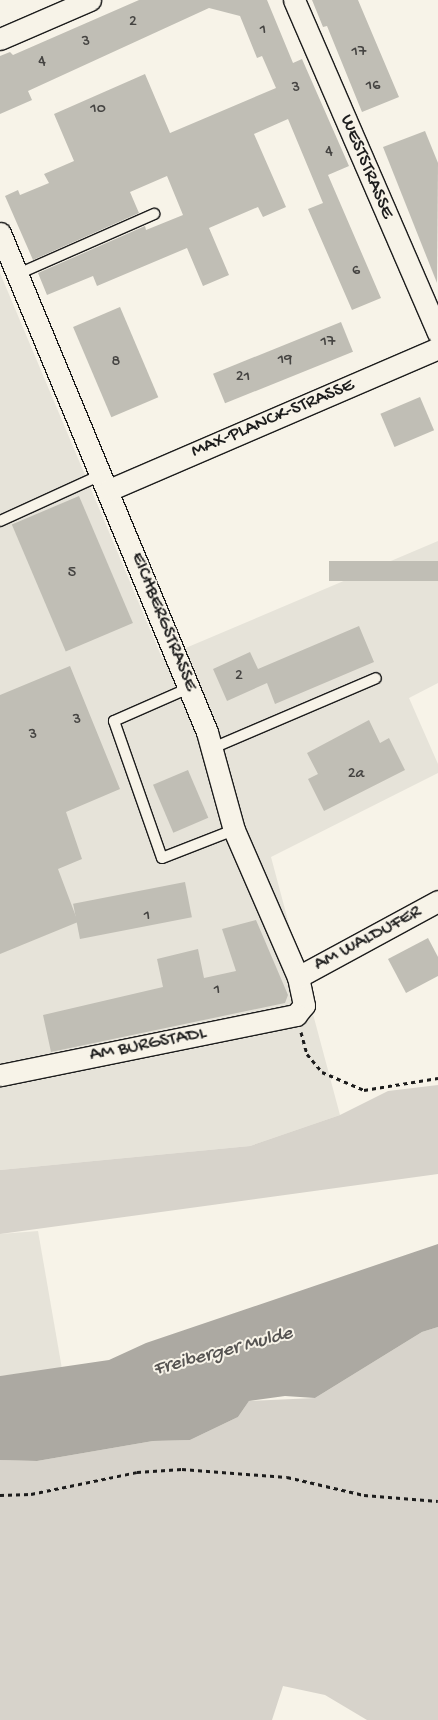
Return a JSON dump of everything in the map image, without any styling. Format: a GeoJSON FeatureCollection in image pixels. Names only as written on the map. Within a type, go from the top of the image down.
{"type":"FeatureCollection","features":[{"type":"Feature","properties":{"kind":"street"},"geometry":{"type":"LineString","coordinates":[[0,39],[90,0]]}},
{"type":"Feature","properties":{"kind":"street","name":"WESTSTRASSE"},"geometry":{"type":"LineString","coordinates":[[294,0],[438,333]]}},
{"type":"Feature","properties":{"kind":"street","name":"EICHBERGSTRASSE"},"geometry":{"type":"LineString","coordinates":[[0,233],[105,482],[213,748],[234,830],[298,976],[304,1005],[296,1015]]}},
{"type":"Feature","properties":{"kind":"street","name":"MAX-PLANCK-STRASSE"},"geometry":{"type":"LineString","coordinates":[[105,482],[438,348]]}},
{"type":"Feature","properties":{"kind":"street","name":"AM WALDUFER"},"geometry":{"type":"LineString","coordinates":[[298,976],[438,901]]}},
{"type":"Feature","properties":{"kind":"street","name":"AM BURGSTADL"},"geometry":{"type":"LineString","coordinates":[[0,1075],[296,1015]]}},
{"type":"Feature","properties":{"kind":"lane"},"geometry":{"type":"LineString","coordinates":[[18,274],[154,214]]}},
{"type":"Feature","properties":{"kind":"lane"},"geometry":{"type":"LineString","coordinates":[[0,521],[105,482]]}},
{"type":"Feature","properties":{"kind":"lane"},"geometry":{"type":"LineString","coordinates":[[213,748],[376,678]]}},
{"type":"Feature","properties":{"kind":"lane"},"geometry":{"type":"LineString","coordinates":[[189,688],[114,720],[162,858],[234,830]]}},
{"type":"Feature","properties":{"kind":"path"},"geometry":{"type":"LineString","coordinates":[[296,1015],[307,1054],[322,1072],[364,1090],[438,1078]]}},
{"type":"Feature","properties":{"kind":"path"},"geometry":{"type":"LineString","coordinates":[[0,1495],[31,1494],[137,1472],[182,1469],[287,1477],[364,1495],[438,1501]]}},
{"type":"Feature","properties":{"kind":"shaded area"},"geometry":{"type":"Polygon","coordinates":[[[0,273],[162,658],[438,541],[438,683],[409,698],[438,764],[438,773],[271,857],[340,1115],[250,1146],[0,1170],[0,273]]]}},
{"type":"Feature","properties":{"kind":"shaded area"},"geometry":{"type":"Polygon","coordinates":[[[438,1085],[438,1174],[0,1234],[0,1170],[250,1146],[340,1115],[388,1091],[438,1085]]]}},
{"type":"Feature","properties":{"kind":"shaded area"},"geometry":{"type":"Polygon","coordinates":[[[38,1231],[62,1369],[0,1376],[0,1234],[38,1231]]]}},
{"type":"Feature","properties":{"kind":"shaded area"},"geometry":{"type":"Polygon","coordinates":[[[438,1327],[438,1720],[367,1720],[325,1695],[283,1686],[272,1720],[0,1720],[0,1460],[37,1461],[153,1441],[190,1440],[238,1417],[249,1401],[315,1398],[422,1332],[438,1327]]]}},
{"type":"Feature","properties":{"kind":"water","name":"Freiberger Mulde"},"geometry":{"type":"Polygon","coordinates":[[[438,1244],[438,1327],[422,1332],[315,1398],[285,1396],[249,1401],[238,1417],[190,1440],[153,1441],[37,1461],[0,1460],[0,1376],[109,1360],[146,1343],[438,1244]]]}},
{"type":"Feature","properties":{"kind":"building"},"geometry":{"type":"Polygon","coordinates":[[[139,0],[267,0],[293,63],[302,59],[349,166],[328,175],[381,298],[352,310],[308,209],[323,203],[288,119],[254,134],[286,207],[263,217],[258,207],[209,228],[229,275],[203,286],[187,248],[97,286],[93,276],[47,295],[38,273],[145,226],[146,230],[183,215],[167,176],[130,192],[139,213],[33,260],[5,196],[18,190],[20,195],[49,183],[44,174],[74,161],[54,114],[145,74],[170,133],[276,88],[262,56],[257,58],[240,16],[209,8],[28,91],[32,100],[0,114],[0,56],[10,52],[13,55],[139,0]]]}},
{"type":"Feature","properties":{"kind":"building"},"geometry":{"type":"Polygon","coordinates":[[[312,0],[358,0],[399,97],[362,112],[327,26],[323,27],[312,0]]]}},
{"type":"Feature","properties":{"kind":"building"},"geometry":{"type":"Polygon","coordinates":[[[425,131],[438,163],[437,283],[383,147],[425,131]]]}},
{"type":"Feature","properties":{"kind":"building"},"geometry":{"type":"Polygon","coordinates":[[[120,307],[158,397],[111,417],[73,327],[120,307]]]}},
{"type":"Feature","properties":{"kind":"building"},"geometry":{"type":"Polygon","coordinates":[[[341,322],[353,352],[225,403],[213,374],[341,322]]]}},
{"type":"Feature","properties":{"kind":"building"},"geometry":{"type":"Polygon","coordinates":[[[420,397],[434,430],[394,447],[380,414],[420,397]]]}},
{"type":"Feature","properties":{"kind":"building"},"geometry":{"type":"Polygon","coordinates":[[[79,496],[133,623],[66,652],[12,525],[79,496]]]}},
{"type":"Feature","properties":{"kind":"building"},"geometry":{"type":"Polygon","coordinates":[[[329,561],[438,561],[438,581],[329,581],[329,561]]]}},
{"type":"Feature","properties":{"kind":"building"},"geometry":{"type":"Polygon","coordinates":[[[359,626],[374,662],[275,704],[267,683],[227,701],[213,669],[250,652],[258,669],[359,626]]]}},
{"type":"Feature","properties":{"kind":"building"},"geometry":{"type":"Polygon","coordinates":[[[70,666],[120,789],[66,812],[82,859],[58,869],[78,922],[0,954],[0,695],[70,666]]]}},
{"type":"Feature","properties":{"kind":"building"},"geometry":{"type":"Polygon","coordinates":[[[369,720],[380,743],[389,738],[405,770],[324,811],[308,779],[318,774],[307,753],[369,720]]]}},
{"type":"Feature","properties":{"kind":"building"},"geometry":{"type":"Polygon","coordinates":[[[188,770],[208,818],[173,833],[153,785],[188,770]]]}},
{"type":"Feature","properties":{"kind":"building"},"geometry":{"type":"Polygon","coordinates":[[[185,882],[192,917],[80,939],[73,904],[185,882]]]}},
{"type":"Feature","properties":{"kind":"building"},"geometry":{"type":"Polygon","coordinates":[[[256,920],[288,995],[285,1003],[51,1052],[43,1015],[163,987],[157,959],[198,949],[204,978],[236,971],[222,929],[256,920]]]}},
{"type":"Feature","properties":{"kind":"building"},"geometry":{"type":"Polygon","coordinates":[[[428,938],[438,957],[438,976],[406,993],[388,959],[428,938]]]}}]}
